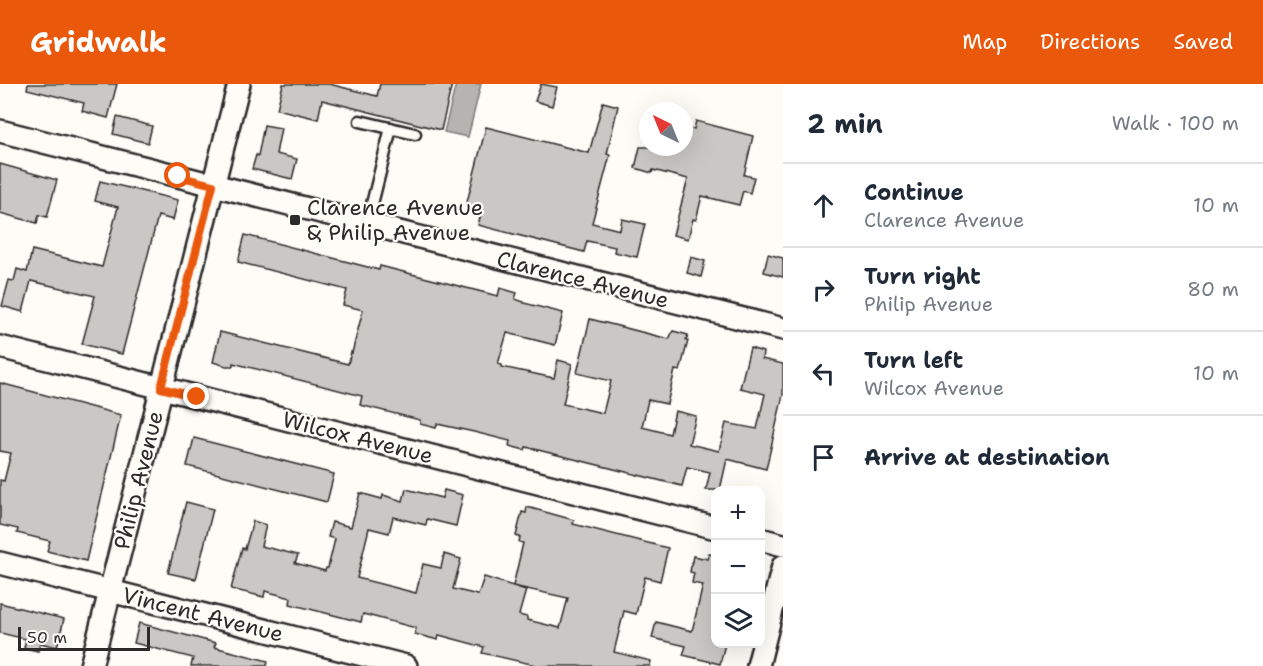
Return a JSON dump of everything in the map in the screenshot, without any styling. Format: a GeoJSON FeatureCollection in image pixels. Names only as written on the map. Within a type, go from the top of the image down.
{"type":"FeatureCollection","features":[{"type":"Feature","properties":{"kind":"street","name":"Philip Avenue"},"geometry":{"type":"LineString","coordinates":[[91,666],[239,84]]}},
{"type":"Feature","properties":{"kind":"street","name":"Clarence Avenue"},"geometry":{"type":"LineString","coordinates":[[0,131],[783,329]]}},
{"type":"Feature","properties":{"kind":"street","name":"Wilcox Avenue"},"geometry":{"type":"LineString","coordinates":[[0,347],[711,527]]}},
{"type":"Feature","properties":{"kind":"street"},"geometry":{"type":"LineString","coordinates":[[764,540],[783,545]]}},
{"type":"Feature","properties":{"kind":"street","name":"Vincent Avenue"},"geometry":{"type":"LineString","coordinates":[[0,563],[406,666]]}},
{"type":"Feature","properties":{"kind":"street"},"geometry":{"type":"LineString","coordinates":[[758,666],[783,566]]}},
{"type":"Feature","properties":{"kind":"lane"},"geometry":{"type":"LineString","coordinates":[[360,121],[415,134]]}},
{"type":"Feature","properties":{"kind":"lane"},"geometry":{"type":"LineString","coordinates":[[367,224],[391,128]]}},
{"type":"Feature","properties":{"kind":"shaded area"},"geometry":{"type":"Polygon","coordinates":[[[456,84],[481,84],[468,137],[444,132],[456,84]]]}},
{"type":"Feature","properties":{"kind":"building"},"geometry":{"type":"Polygon","coordinates":[[[28,84],[117,84],[108,118],[82,111],[84,103],[27,89],[28,84]]]}},
{"type":"Feature","properties":{"kind":"building"},"geometry":{"type":"Polygon","coordinates":[[[283,84],[329,84],[377,96],[380,84],[452,84],[441,130],[322,100],[318,119],[277,109],[283,84]]]}},
{"type":"Feature","properties":{"kind":"building"},"geometry":{"type":"Polygon","coordinates":[[[541,84],[557,87],[552,106],[535,101],[541,84]]]}},
{"type":"Feature","properties":{"kind":"building"},"geometry":{"type":"Polygon","coordinates":[[[603,102],[618,106],[607,154],[610,155],[592,223],[620,230],[622,219],[645,224],[637,257],[614,252],[615,247],[587,241],[584,252],[478,225],[482,210],[466,206],[486,127],[589,153],[603,102]]]}},
{"type":"Feature","properties":{"kind":"building"},"geometry":{"type":"Polygon","coordinates":[[[117,117],[152,126],[148,143],[113,134],[117,117]]]}},
{"type":"Feature","properties":{"kind":"building"},"geometry":{"type":"Polygon","coordinates":[[[696,121],[753,136],[744,175],[754,177],[750,193],[743,191],[739,205],[702,196],[688,239],[673,235],[688,179],[635,168],[639,151],[639,156],[693,156],[696,121]]]}},
{"type":"Feature","properties":{"kind":"building"},"geometry":{"type":"Polygon","coordinates":[[[264,125],[281,128],[276,154],[297,159],[292,179],[252,169],[256,155],[258,156],[264,125]]]}},
{"type":"Feature","properties":{"kind":"building"},"geometry":{"type":"Polygon","coordinates":[[[0,164],[57,180],[47,217],[39,215],[37,223],[0,213],[0,164]]]}},
{"type":"Feature","properties":{"kind":"building"},"geometry":{"type":"Polygon","coordinates":[[[100,181],[178,200],[173,220],[158,216],[122,354],[82,344],[95,296],[31,281],[23,312],[2,306],[9,280],[14,281],[17,269],[27,272],[32,250],[102,267],[118,207],[95,201],[100,181]]]}},
{"type":"Feature","properties":{"kind":"building"},"geometry":{"type":"Polygon","coordinates":[[[245,235],[379,270],[380,266],[498,296],[500,288],[517,293],[515,299],[524,303],[563,313],[555,345],[507,333],[498,364],[502,367],[554,378],[558,360],[572,364],[563,404],[603,413],[611,381],[577,373],[590,319],[669,339],[673,331],[688,335],[680,371],[675,370],[667,404],[648,400],[642,427],[670,434],[675,411],[696,416],[689,444],[719,451],[726,423],[757,429],[765,394],[740,388],[750,348],[763,352],[762,359],[783,364],[783,395],[766,469],[727,459],[721,486],[711,486],[711,490],[706,490],[710,472],[687,467],[682,486],[526,447],[525,450],[509,446],[510,441],[474,432],[437,424],[436,428],[420,424],[420,420],[360,405],[362,396],[233,363],[233,366],[226,366],[213,362],[220,332],[348,364],[363,310],[343,305],[347,290],[238,262],[245,235]]]}},
{"type":"Feature","properties":{"kind":"building"},"geometry":{"type":"Polygon","coordinates":[[[768,254],[783,258],[783,277],[764,272],[768,254]]]}},
{"type":"Feature","properties":{"kind":"building"},"geometry":{"type":"Polygon","coordinates":[[[691,257],[705,261],[701,277],[687,273],[691,257]]]}},
{"type":"Feature","properties":{"kind":"building"},"geometry":{"type":"Polygon","coordinates":[[[0,383],[121,415],[86,561],[47,551],[50,541],[17,533],[18,529],[0,525],[0,480],[4,481],[11,453],[0,451],[0,383]]]}},
{"type":"Feature","properties":{"kind":"building"},"geometry":{"type":"Polygon","coordinates":[[[194,438],[334,474],[327,502],[187,466],[194,438]]]}},
{"type":"Feature","properties":{"kind":"building"},"geometry":{"type":"Polygon","coordinates":[[[406,489],[442,498],[444,490],[463,495],[456,526],[427,519],[426,525],[393,517],[389,533],[369,528],[357,578],[416,593],[423,564],[441,568],[444,554],[461,559],[453,589],[478,595],[484,577],[513,586],[523,543],[519,542],[520,537],[516,536],[522,512],[526,513],[527,507],[574,520],[573,524],[668,548],[660,581],[645,577],[636,614],[624,611],[614,652],[651,661],[650,666],[540,666],[482,653],[484,647],[439,635],[438,640],[415,634],[416,628],[363,614],[361,622],[290,604],[291,598],[265,591],[264,597],[231,589],[242,548],[245,549],[253,521],[266,525],[261,546],[298,555],[295,563],[325,571],[328,568],[335,539],[328,537],[332,522],[351,527],[360,493],[382,499],[383,495],[403,501],[406,489]],[[513,586],[526,590],[519,615],[527,617],[527,620],[560,628],[568,598],[513,586]]]}},
{"type":"Feature","properties":{"kind":"building"},"geometry":{"type":"Polygon","coordinates":[[[186,502],[213,509],[196,579],[168,573],[186,502]]]}},
{"type":"Feature","properties":{"kind":"building"},"geometry":{"type":"Polygon","coordinates":[[[709,554],[711,554],[711,648],[724,648],[720,664],[683,655],[686,646],[652,638],[656,622],[692,631],[703,585],[692,583],[694,573],[690,572],[693,556],[708,559],[709,554]]]}},
{"type":"Feature","properties":{"kind":"building"},"geometry":{"type":"Polygon","coordinates":[[[0,603],[64,619],[57,647],[40,643],[38,651],[24,648],[26,639],[0,633],[0,603]]]}},
{"type":"Feature","properties":{"kind":"building"},"geometry":{"type":"Polygon","coordinates":[[[139,623],[216,643],[214,647],[268,661],[267,666],[191,666],[193,658],[134,643],[139,623]]]}},
{"type":"Feature","properties":{"kind":"place","name":"Clarence Avenue & Philip Avenue"},"geometry":{"type":"Point","coordinates":[295,220]}},
{"type":"Feature","properties":{"kind":"route"},"geometry":{"type":"LineString","coordinates":[[178,176],[213,185],[161,388],[197,397]]}}]}
